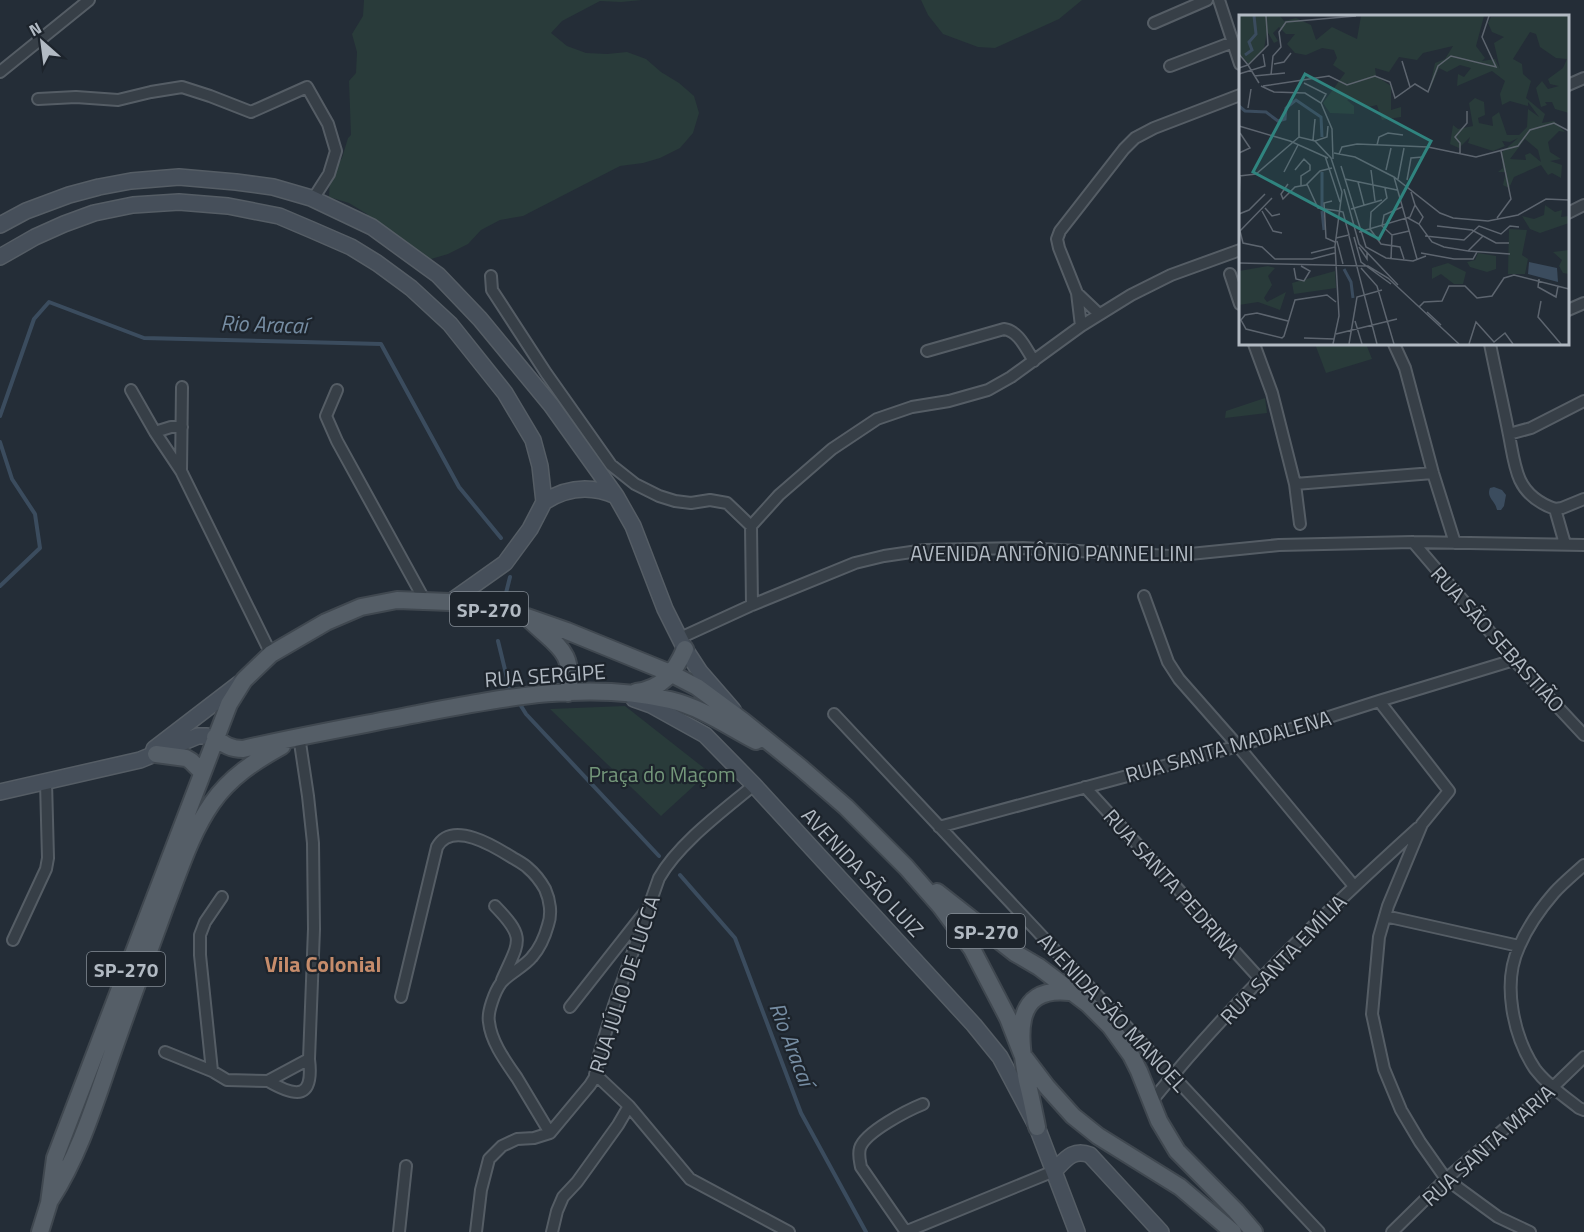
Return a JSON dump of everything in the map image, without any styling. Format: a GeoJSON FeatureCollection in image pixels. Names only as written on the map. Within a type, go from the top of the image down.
{"type":"FeatureCollection","features":[{"type":"Feature","properties":{"kind":"main road"},"geometry":{"type":"LineString","coordinates":[[0,225],[26,211],[69,195],[130,181],[178,177],[273,187],[313,199],[372,227],[438,275],[480,319],[550,405],[616,496],[633,526],[665,609],[682,644],[700,672],[743,721]]}},
{"type":"Feature","properties":{"kind":"main road"},"geometry":{"type":"LineString","coordinates":[[0,257],[34,237],[94,213],[133,205],[179,202],[228,206],[279,216],[341,243],[377,263],[411,288],[450,324],[505,393],[533,440],[540,466],[544,502]]}},
{"type":"Feature","properties":{"kind":"main road"},"geometry":{"type":"LineString","coordinates":[[450,602],[505,563],[530,529],[544,502],[561,492],[579,488],[598,489],[616,496]]}},
{"type":"Feature","properties":{"kind":"main road","name":"SP-270"},"geometry":{"type":"LineString","coordinates":[[40,1232],[49,1203],[55,1158],[229,704],[244,680],[271,654],[326,622],[360,607],[397,600],[450,602],[527,617],[567,630],[670,673],[697,687],[743,721],[846,807],[906,867],[941,907],[972,949],[1008,1018],[1022,1054],[1047,1088],[1073,1116],[1098,1136],[1180,1187],[1230,1228]]}},
{"type":"Feature","properties":{"kind":"main road"},"geometry":{"type":"LineString","coordinates":[[527,617],[561,648],[567,657],[570,680],[568,693]]}},
{"type":"Feature","properties":{"kind":"main road"},"geometry":{"type":"LineString","coordinates":[[620,693],[646,691],[661,684],[679,662],[682,644]]}},
{"type":"Feature","properties":{"kind":"main road"},"geometry":{"type":"LineString","coordinates":[[148,757],[244,680]]}},
{"type":"Feature","properties":{"kind":"main road","name":"RUA SERGIPE"},"geometry":{"type":"LineString","coordinates":[[215,738],[230,747],[243,749],[298,736],[499,699],[568,693],[620,693],[669,700],[704,711],[735,730],[783,754]]}},
{"type":"Feature","properties":{"kind":"main road","name":"AVENIDA SÃO LUIZ"},"geometry":{"type":"LineString","coordinates":[[620,693],[651,705],[705,735],[754,785],[974,1025],[1000,1057],[1037,1127],[1077,1232]]}},
{"type":"Feature","properties":{"kind":"main road"},"geometry":{"type":"LineString","coordinates":[[0,792],[148,757],[198,736],[215,738]]}},
{"type":"Feature","properties":{"kind":"main road"},"geometry":{"type":"LineString","coordinates":[[49,1203],[77,1152],[136,985],[187,850],[198,828],[213,802],[230,782],[251,763],[298,736]]}},
{"type":"Feature","properties":{"kind":"main road"},"geometry":{"type":"LineString","coordinates":[[148,757],[186,758],[202,772]]}},
{"type":"Feature","properties":{"kind":"main road","name":"SP-270"},"geometry":{"type":"LineString","coordinates":[[906,867],[1015,953],[1088,1004],[1110,1026],[1131,1055],[1159,1121],[1177,1151],[1254,1232]]}},
{"type":"Feature","properties":{"kind":"main road"},"geometry":{"type":"LineString","coordinates":[[1037,1127],[1022,1054],[1020,1026],[1028,1005],[1036,997],[1058,990],[1070,992]]}},
{"type":"Feature","properties":{"kind":"main road"},"geometry":{"type":"LineString","coordinates":[[1054,1172],[1070,1155],[1076,1152],[1090,1155],[1161,1232]]}},
{"type":"Feature","properties":{"kind":"street"},"geometry":{"type":"LineString","coordinates":[[0,72],[89,0]]}},
{"type":"Feature","properties":{"kind":"street"},"geometry":{"type":"LineString","coordinates":[[1154,23],[1207,0]]}},
{"type":"Feature","properties":{"kind":"street"},"geometry":{"type":"LineString","coordinates":[[1219,0],[1239,61]]}},
{"type":"Feature","properties":{"kind":"street"},"geometry":{"type":"LineString","coordinates":[[1170,66],[1233,42]]}},
{"type":"Feature","properties":{"kind":"street"},"geometry":{"type":"LineString","coordinates":[[1569,86],[1584,78]]}},
{"type":"Feature","properties":{"kind":"street"},"geometry":{"type":"LineString","coordinates":[[38,99],[118,99],[182,87],[251,112],[307,87],[328,124],[336,151],[329,174],[313,199]]}},
{"type":"Feature","properties":{"kind":"street"},"geometry":{"type":"LineString","coordinates":[[1081,326],[1077,293],[1057,239],[1060,231],[1135,138],[1154,128],[1239,95]]}},
{"type":"Feature","properties":{"kind":"street"},"geometry":{"type":"LineString","coordinates":[[1569,212],[1584,205]]}},
{"type":"Feature","properties":{"kind":"street"},"geometry":{"type":"LineString","coordinates":[[752,604],[751,526],[779,495],[855,433],[877,419],[912,407],[949,401],[988,390],[1011,377],[1081,326],[1131,295],[1171,275],[1239,250]]}},
{"type":"Feature","properties":{"kind":"street"},"geometry":{"type":"LineString","coordinates":[[1230,274],[1239,301]]}},
{"type":"Feature","properties":{"kind":"street"},"geometry":{"type":"LineString","coordinates":[[491,276],[492,290],[546,373],[611,465],[635,484],[659,496],[691,503],[710,500],[727,503],[751,526]]}},
{"type":"Feature","properties":{"kind":"street"},"geometry":{"type":"LineString","coordinates":[[1077,293],[1100,314]]}},
{"type":"Feature","properties":{"kind":"street"},"geometry":{"type":"LineString","coordinates":[[1569,310],[1584,303]]}},
{"type":"Feature","properties":{"kind":"street"},"geometry":{"type":"LineString","coordinates":[[927,351],[1004,328],[1016,334],[1034,361]]}},
{"type":"Feature","properties":{"kind":"street"},"geometry":{"type":"LineString","coordinates":[[1254,345],[1272,393],[1295,484],[1299,524]]}},
{"type":"Feature","properties":{"kind":"street"},"geometry":{"type":"LineString","coordinates":[[1394,345],[1405,368],[1433,473],[1455,543]]}},
{"type":"Feature","properties":{"kind":"street"},"geometry":{"type":"LineString","coordinates":[[1490,345],[1520,481],[1537,500],[1555,509],[1584,499]]}},
{"type":"Feature","properties":{"kind":"street"},"geometry":{"type":"LineString","coordinates":[[181,471],[182,387]]}},
{"type":"Feature","properties":{"kind":"street"},"geometry":{"type":"LineString","coordinates":[[131,390],[181,471],[271,654]]}},
{"type":"Feature","properties":{"kind":"street"},"geometry":{"type":"LineString","coordinates":[[337,390],[326,416],[337,441],[425,601]]}},
{"type":"Feature","properties":{"kind":"street"},"geometry":{"type":"LineString","coordinates":[[1509,434],[1531,428],[1584,401]]}},
{"type":"Feature","properties":{"kind":"street"},"geometry":{"type":"LineString","coordinates":[[155,432],[171,427],[182,427]]}},
{"type":"Feature","properties":{"kind":"street"},"geometry":{"type":"LineString","coordinates":[[1295,484],[1433,473]]}},
{"type":"Feature","properties":{"kind":"street"},"geometry":{"type":"LineString","coordinates":[[1555,509],[1565,544]]}},
{"type":"Feature","properties":{"kind":"street","name":"AVENIDA ANTÔNIO PANNELLINI"},"geometry":{"type":"LineString","coordinates":[[682,644],[752,604],[855,563],[884,555],[925,550],[1023,548],[1170,556],[1279,545],[1413,542],[1584,545]]}},
{"type":"Feature","properties":{"kind":"street","name":"RUA SÃO SEBASTIÃO"},"geometry":{"type":"LineString","coordinates":[[1413,542],[1514,660],[1584,735]]}},
{"type":"Feature","properties":{"kind":"street"},"geometry":{"type":"LineString","coordinates":[[1144,596],[1168,662],[1179,679],[1238,746],[1354,886]]}},
{"type":"Feature","properties":{"kind":"street","name":"RUA SANTA MADALENA"},"geometry":{"type":"LineString","coordinates":[[939,827],[1238,746],[1514,660]]}},
{"type":"Feature","properties":{"kind":"street"},"geometry":{"type":"LineString","coordinates":[[1379,701],[1449,791],[1422,824],[1388,906],[1379,937],[1372,1014],[1384,1069],[1401,1110],[1446,1179],[1498,1217],[1530,1232]]}},
{"type":"Feature","properties":{"kind":"street","name":"AVENIDA SÃO MANOEL"},"geometry":{"type":"LineString","coordinates":[[834,714],[1319,1232]]}},
{"type":"Feature","properties":{"kind":"street"},"geometry":{"type":"LineString","coordinates":[[165,1052],[212,1071],[227,1080],[268,1081],[283,1090],[300,1092],[309,1084],[314,929],[313,843],[298,736]]}},
{"type":"Feature","properties":{"kind":"street"},"geometry":{"type":"LineString","coordinates":[[13,940],[46,869],[48,848],[46,782]]}},
{"type":"Feature","properties":{"kind":"street","name":"RUA JÚLIO DE LUCCA"},"geometry":{"type":"LineString","coordinates":[[550,1133],[590,1085],[595,1074],[614,1005],[659,878],[671,859],[754,785]]}},
{"type":"Feature","properties":{"kind":"street","name":"RUA SANTA PEDRINA"},"geometry":{"type":"LineString","coordinates":[[1085,787],[1260,979]]}},
{"type":"Feature","properties":{"kind":"street","name":"RUA SANTA EMÍLIA"},"geometry":{"type":"LineString","coordinates":[[1151,1102],[1260,979],[1354,886],[1422,824]]}},
{"type":"Feature","properties":{"kind":"street"},"geometry":{"type":"LineString","coordinates":[[401,997],[437,847],[447,837],[455,835],[469,836],[496,847],[528,868],[549,898],[549,923],[541,944],[532,957],[501,983]]}},
{"type":"Feature","properties":{"kind":"street"},"geometry":{"type":"LineString","coordinates":[[1584,865],[1554,893],[1519,946],[1512,966],[1511,988],[1512,1012],[1523,1046],[1536,1069],[1552,1088],[1584,1110]]}},
{"type":"Feature","properties":{"kind":"street"},"geometry":{"type":"LineString","coordinates":[[212,1071],[200,935],[205,922],[222,897]]}},
{"type":"Feature","properties":{"kind":"street"},"geometry":{"type":"LineString","coordinates":[[570,1007],[650,905]]}},
{"type":"Feature","properties":{"kind":"street"},"geometry":{"type":"LineString","coordinates":[[476,1232],[479,1201],[489,1159],[502,1146],[517,1139],[534,1138],[550,1133],[504,1058],[492,1035],[488,1020],[490,1007],[518,938],[509,921],[495,906]]}},
{"type":"Feature","properties":{"kind":"street"},"geometry":{"type":"LineString","coordinates":[[1385,916],[1519,946]]}},
{"type":"Feature","properties":{"kind":"street"},"geometry":{"type":"LineString","coordinates":[[1131,1055],[1162,1063]]}},
{"type":"Feature","properties":{"kind":"street","name":"RUA SANTA MARIA"},"geometry":{"type":"LineString","coordinates":[[1392,1232],[1446,1179],[1584,1058]]}},
{"type":"Feature","properties":{"kind":"street"},"geometry":{"type":"LineString","coordinates":[[268,1081],[309,1059]]}},
{"type":"Feature","properties":{"kind":"street"},"geometry":{"type":"LineString","coordinates":[[595,1074],[629,1106],[690,1179],[789,1232]]}},
{"type":"Feature","properties":{"kind":"street"},"geometry":{"type":"LineString","coordinates":[[923,1104],[891,1120],[875,1131],[860,1146],[861,1167],[905,1232],[1054,1172]]}},
{"type":"Feature","properties":{"kind":"street"},"geometry":{"type":"LineString","coordinates":[[552,1232],[557,1210],[563,1197],[577,1182],[629,1106]]}},
{"type":"Feature","properties":{"kind":"street"},"geometry":{"type":"LineString","coordinates":[[399,1232],[406,1166]]}},
{"type":"Feature","properties":{"kind":"green space"},"geometry":{"type":"Polygon","coordinates":[[[364,0],[642,0],[600,1],[562,21],[551,33],[567,46],[586,53],[627,52],[646,59],[694,96],[699,113],[693,133],[680,148],[660,158],[620,166],[523,216],[500,220],[481,230],[468,244],[448,254],[431,259],[411,253],[378,229],[367,214],[349,203],[329,197],[330,176],[342,158],[351,135],[349,81],[356,73],[357,52],[352,34],[363,16],[364,0]]]}},
{"type":"Feature","properties":{"kind":"green space"},"geometry":{"type":"Polygon","coordinates":[[[921,0],[1082,0],[1059,19],[995,48],[978,47],[943,34],[928,15],[921,0]]]}},
{"type":"Feature","properties":{"kind":"green space"},"geometry":{"type":"Polygon","coordinates":[[[1315,345],[1366,345],[1372,359],[1326,373],[1315,345]]]}},
{"type":"Feature","properties":{"kind":"green space"},"geometry":{"type":"Polygon","coordinates":[[[1265,398],[1267,413],[1225,418],[1226,411],[1265,398]]]}},
{"type":"Feature","properties":{"kind":"green space","name":"Praça do Maçom"},"geometry":{"type":"Polygon","coordinates":[[[625,706],[709,772],[661,816],[550,709],[625,706]]]}},
{"type":"Feature","properties":{"kind":"water"},"geometry":{"type":"Polygon","coordinates":[[[1490,488],[1502,490],[1506,495],[1501,510],[1497,510],[1489,494],[1490,488]]]}},
{"type":"Feature","properties":{"kind":"waterway","name":"Rio Aracaí"},"geometry":{"type":"LineString","coordinates":[[0,416],[34,319],[49,302],[144,338],[381,344],[459,487],[501,538]]}},
{"type":"Feature","properties":{"kind":"waterway","name":"Rio Aracaí"},"geometry":{"type":"LineString","coordinates":[[0,442],[12,479],[35,514],[40,548],[0,586]]}},
{"type":"Feature","properties":{"kind":"waterway","name":"Rio Aracaí"},"geometry":{"type":"LineString","coordinates":[[505,597],[510,577]]}},
{"type":"Feature","properties":{"kind":"waterway","name":"Rio Aracaí"},"geometry":{"type":"LineString","coordinates":[[498,641],[509,686],[513,692]]}},
{"type":"Feature","properties":{"kind":"waterway","name":"Rio Aracaí"},"geometry":{"type":"LineString","coordinates":[[518,701],[526,714],[659,856]]}},
{"type":"Feature","properties":{"kind":"waterway","name":"Rio Aracaí"},"geometry":{"type":"LineString","coordinates":[[680,875],[735,938],[801,1113],[866,1232]]}},
{"type":"Feature","properties":{"kind":"district","name":"Vila Colonial"},"geometry":{"type":"Point","coordinates":[323,964]}}]}
